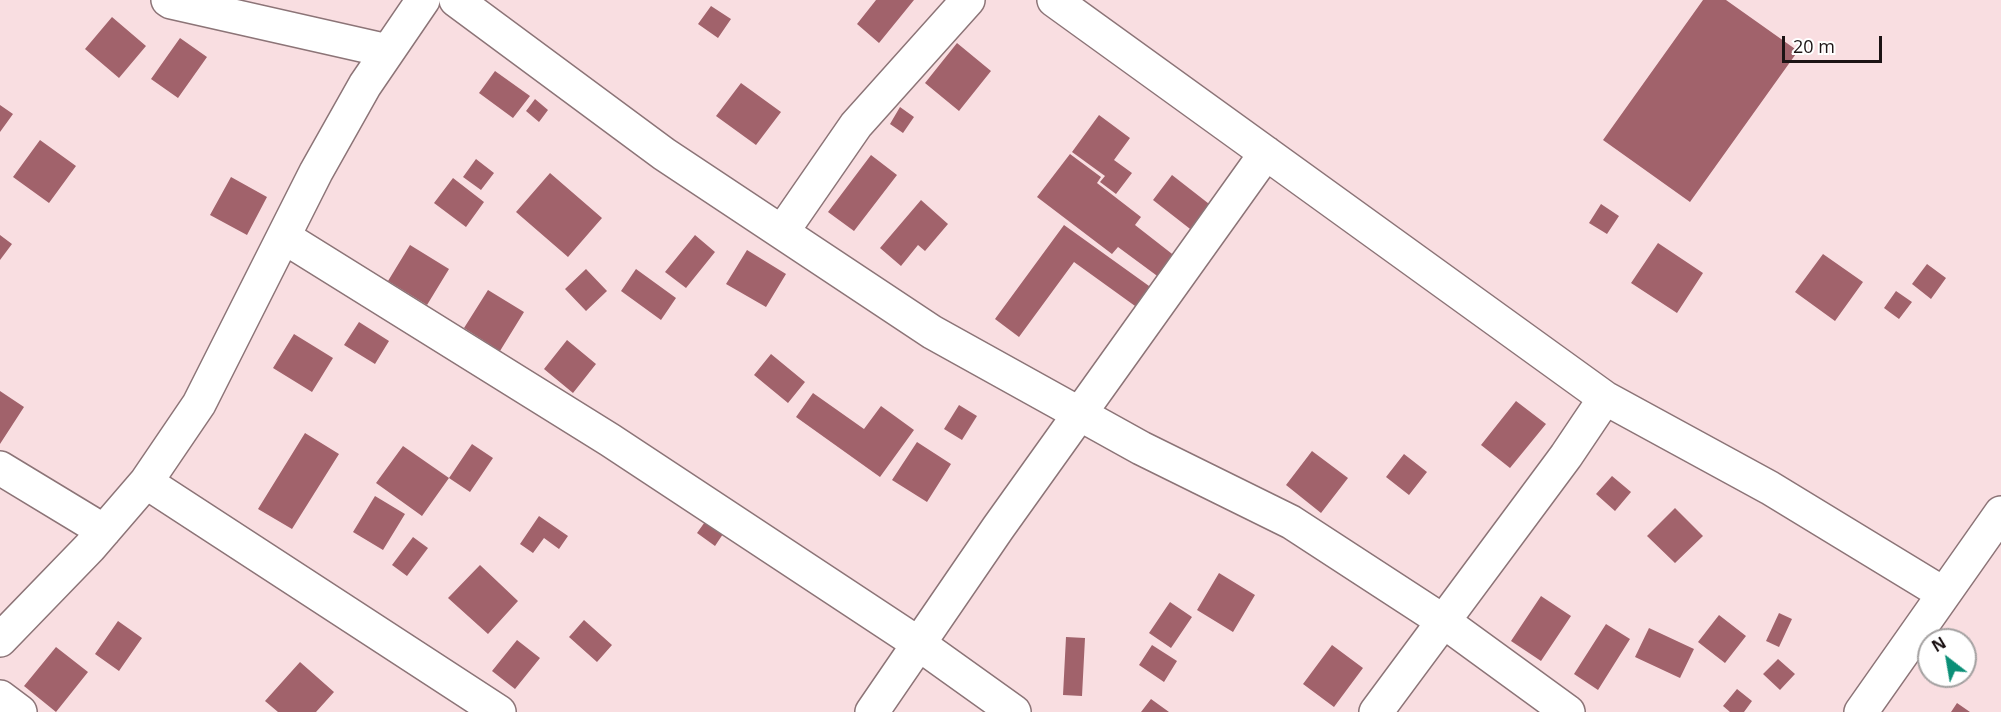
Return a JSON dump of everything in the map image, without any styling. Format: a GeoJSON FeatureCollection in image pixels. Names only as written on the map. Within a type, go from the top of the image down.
{"type":"FeatureCollection","features":[{"type":"Feature","properties":{"kind":"street"},"geometry":{"type":"LineString","coordinates":[[168,0],[388,51]]}},
{"type":"Feature","properties":{"kind":"street"},"geometry":{"type":"LineString","coordinates":[[0,640],[104,531],[146,482],[199,404],[316,172],[365,85],[423,0]]}},
{"type":"Feature","properties":{"kind":"street"},"geometry":{"type":"LineString","coordinates":[[456,0],[664,154],[932,332],[1078,415],[1291,522],[1443,621],[1568,712]]}},
{"type":"Feature","properties":{"kind":"street"},"geometry":{"type":"LineString","coordinates":[[782,232],[856,125],[968,0]]}},
{"type":"Feature","properties":{"kind":"street"},"geometry":{"type":"LineString","coordinates":[[1054,0],[1605,398],[1770,488],[1944,594]]}},
{"type":"Feature","properties":{"kind":"street"},"geometry":{"type":"LineString","coordinates":[[872,712],[1078,415],[1266,153]]}},
{"type":"Feature","properties":{"kind":"street"},"geometry":{"type":"LineString","coordinates":[[284,237],[610,440],[919,644],[1014,712]]}},
{"type":"Feature","properties":{"kind":"street"},"geometry":{"type":"LineString","coordinates":[[1376,712],[1566,456],[1605,398]]}},
{"type":"Feature","properties":{"kind":"street"},"geometry":{"type":"LineString","coordinates":[[0,468],[104,531]]}},
{"type":"Feature","properties":{"kind":"street"},"geometry":{"type":"LineString","coordinates":[[146,482],[499,712]]}},
{"type":"Feature","properties":{"kind":"street"},"geometry":{"type":"LineString","coordinates":[[1861,712],[2001,513]]}},
{"type":"Feature","properties":{"kind":"street"},"geometry":{"type":"LineString","coordinates":[[0,697],[20,712]]}},
{"type":"Feature","properties":{"kind":"building"},"geometry":{"type":"Polygon","coordinates":[[[876,0],[914,0],[879,43],[857,24],[876,0]]]}},
{"type":"Feature","properties":{"kind":"building"},"geometry":{"type":"Polygon","coordinates":[[[1703,0],[1726,0],[1798,51],[1690,202],[1603,140],[1703,0]]]}},
{"type":"Feature","properties":{"kind":"building"},"geometry":{"type":"Polygon","coordinates":[[[711,6],[731,19],[718,38],[698,24],[711,6]]]}},
{"type":"Feature","properties":{"kind":"building"},"geometry":{"type":"Polygon","coordinates":[[[112,17],[146,46],[119,78],[85,49],[112,17]]]}},
{"type":"Feature","properties":{"kind":"building"},"geometry":{"type":"Polygon","coordinates":[[[180,38],[207,57],[178,98],[151,79],[180,38]]]}},
{"type":"Feature","properties":{"kind":"building"},"geometry":{"type":"Polygon","coordinates":[[[957,43],[991,71],[959,111],[925,83],[957,43]]]}},
{"type":"Feature","properties":{"kind":"building"},"geometry":{"type":"Polygon","coordinates":[[[495,71],[530,96],[513,118],[479,93],[495,71]]]}},
{"type":"Feature","properties":{"kind":"building"},"geometry":{"type":"Polygon","coordinates":[[[741,83],[781,112],[756,145],[716,116],[741,83]]]}},
{"type":"Feature","properties":{"kind":"building"},"geometry":{"type":"Polygon","coordinates":[[[535,99],[548,110],[539,122],[526,111],[535,99]]]}},
{"type":"Feature","properties":{"kind":"building"},"geometry":{"type":"Polygon","coordinates":[[[0,105],[13,114],[0,132],[0,105]]]}},
{"type":"Feature","properties":{"kind":"building"},"geometry":{"type":"Polygon","coordinates":[[[900,107],[914,117],[903,133],[890,124],[900,107]]]}},
{"type":"Feature","properties":{"kind":"building"},"geometry":{"type":"Polygon","coordinates":[[[1099,115],[1130,138],[1114,160],[1132,173],[1116,194],[1100,182],[1105,176],[1072,152],[1099,115]]]}},
{"type":"Feature","properties":{"kind":"building"},"geometry":{"type":"Polygon","coordinates":[[[40,140],[76,166],[49,203],[13,177],[40,140]]]}},
{"type":"Feature","properties":{"kind":"building"},"geometry":{"type":"Polygon","coordinates":[[[1070,154],[1101,177],[1097,183],[1141,217],[1135,225],[1176,257],[1160,278],[1118,247],[1112,254],[1037,197],[1070,154]]]}},
{"type":"Feature","properties":{"kind":"building"},"geometry":{"type":"Polygon","coordinates":[[[871,155],[897,175],[854,231],[828,212],[871,155]]]}},
{"type":"Feature","properties":{"kind":"building"},"geometry":{"type":"Polygon","coordinates":[[[476,159],[494,173],[481,190],[463,177],[476,159]]]}},
{"type":"Feature","properties":{"kind":"building"},"geometry":{"type":"Polygon","coordinates":[[[550,173],[602,218],[568,257],[516,212],[550,173]]]}},
{"type":"Feature","properties":{"kind":"building"},"geometry":{"type":"Polygon","coordinates":[[[1172,175],[1213,207],[1194,232],[1153,200],[1172,175]]]}},
{"type":"Feature","properties":{"kind":"building"},"geometry":{"type":"Polygon","coordinates":[[[231,177],[267,197],[247,235],[210,215],[231,177]]]}},
{"type":"Feature","properties":{"kind":"building"},"geometry":{"type":"Polygon","coordinates":[[[453,178],[484,202],[466,227],[434,203],[453,178]]]}},
{"type":"Feature","properties":{"kind":"building"},"geometry":{"type":"Polygon","coordinates":[[[921,200],[948,224],[925,251],[918,245],[901,266],[880,248],[921,200]]]}},
{"type":"Feature","properties":{"kind":"building"},"geometry":{"type":"Polygon","coordinates":[[[1601,204],[1619,216],[1607,234],[1589,223],[1601,204]]]}},
{"type":"Feature","properties":{"kind":"building"},"geometry":{"type":"Polygon","coordinates":[[[1064,225],[1156,291],[1142,311],[1074,262],[1019,337],[995,319],[1064,225]]]}},
{"type":"Feature","properties":{"kind":"building"},"geometry":{"type":"Polygon","coordinates":[[[0,235],[12,244],[0,260],[0,235]]]}},
{"type":"Feature","properties":{"kind":"building"},"geometry":{"type":"Polygon","coordinates":[[[695,235],[715,252],[686,288],[665,272],[695,235]]]}},
{"type":"Feature","properties":{"kind":"building"},"geometry":{"type":"Polygon","coordinates":[[[1658,243],[1703,273],[1677,313],[1631,283],[1658,243]]]}},
{"type":"Feature","properties":{"kind":"building"},"geometry":{"type":"Polygon","coordinates":[[[410,245],[449,269],[427,305],[388,281],[410,245]]]}},
{"type":"Feature","properties":{"kind":"building"},"geometry":{"type":"Polygon","coordinates":[[[747,250],[786,274],[766,307],[726,284],[747,250]]]}},
{"type":"Feature","properties":{"kind":"building"},"geometry":{"type":"Polygon","coordinates":[[[1823,254],[1863,282],[1835,321],[1795,292],[1823,254]]]}},
{"type":"Feature","properties":{"kind":"building"},"geometry":{"type":"Polygon","coordinates":[[[1927,264],[1946,278],[1931,299],[1912,284],[1927,264]]]}},
{"type":"Feature","properties":{"kind":"building"},"geometry":{"type":"Polygon","coordinates":[[[586,269],[607,291],[586,311],[565,289],[586,269]]]}},
{"type":"Feature","properties":{"kind":"building"},"geometry":{"type":"Polygon","coordinates":[[[636,269],[676,298],[661,320],[621,291],[636,269]]]}},
{"type":"Feature","properties":{"kind":"building"},"geometry":{"type":"Polygon","coordinates":[[[488,290],[524,312],[500,351],[464,328],[488,290]]]}},
{"type":"Feature","properties":{"kind":"building"},"geometry":{"type":"Polygon","coordinates":[[[1896,291],[1912,302],[1899,319],[1884,308],[1896,291]]]}},
{"type":"Feature","properties":{"kind":"building"},"geometry":{"type":"Polygon","coordinates":[[[359,322],[389,341],[375,364],[344,345],[359,322]]]}},
{"type":"Feature","properties":{"kind":"building"},"geometry":{"type":"Polygon","coordinates":[[[294,334],[333,358],[312,392],[273,368],[294,334]]]}},
{"type":"Feature","properties":{"kind":"building"},"geometry":{"type":"Polygon","coordinates":[[[567,340],[596,364],[573,393],[544,369],[567,340]]]}},
{"type":"Feature","properties":{"kind":"building"},"geometry":{"type":"Polygon","coordinates":[[[771,354],[805,382],[788,403],[754,375],[771,354]]]}},
{"type":"Feature","properties":{"kind":"building"},"geometry":{"type":"Polygon","coordinates":[[[0,391],[24,407],[0,444],[0,391]]]}},
{"type":"Feature","properties":{"kind":"building"},"geometry":{"type":"Polygon","coordinates":[[[813,393],[864,429],[881,406],[914,430],[880,477],[796,417],[813,393]]]}},
{"type":"Feature","properties":{"kind":"building"},"geometry":{"type":"Polygon","coordinates":[[[1516,401],[1546,424],[1510,468],[1481,445],[1516,401]]]}},
{"type":"Feature","properties":{"kind":"building"},"geometry":{"type":"Polygon","coordinates":[[[959,405],[977,416],[962,440],[944,429],[959,405]]]}},
{"type":"Feature","properties":{"kind":"building"},"geometry":{"type":"Polygon","coordinates":[[[305,433],[339,454],[292,529],[258,509],[305,433]]]}},
{"type":"Feature","properties":{"kind":"building"},"geometry":{"type":"Polygon","coordinates":[[[917,442],[951,464],[927,502],[892,480],[917,442]]]}},
{"type":"Feature","properties":{"kind":"building"},"geometry":{"type":"Polygon","coordinates":[[[472,444],[493,458],[470,492],[449,478],[472,444]]]}},
{"type":"Feature","properties":{"kind":"building"},"geometry":{"type":"Polygon","coordinates":[[[403,446],[449,478],[422,516],[376,483],[403,446]]]}},
{"type":"Feature","properties":{"kind":"building"},"geometry":{"type":"Polygon","coordinates":[[[1312,451],[1348,478],[1321,513],[1286,485],[1312,451]]]}},
{"type":"Feature","properties":{"kind":"building"},"geometry":{"type":"Polygon","coordinates":[[[1404,454],[1427,472],[1409,495],[1386,477],[1404,454]]]}},
{"type":"Feature","properties":{"kind":"building"},"geometry":{"type":"Polygon","coordinates":[[[1612,476],[1631,492],[1615,511],[1596,494],[1612,476]]]}},
{"type":"Feature","properties":{"kind":"building"},"geometry":{"type":"Polygon","coordinates":[[[375,496],[405,514],[383,550],[353,532],[375,496]]]}},
{"type":"Feature","properties":{"kind":"building"},"geometry":{"type":"Polygon","coordinates":[[[1675,508],[1703,536],[1675,563],[1647,536],[1675,508]]]}},
{"type":"Feature","properties":{"kind":"building"},"geometry":{"type":"Polygon","coordinates":[[[539,516],[568,536],[559,549],[544,538],[533,553],[520,544],[539,516]]]}},
{"type":"Feature","properties":{"kind":"building"},"geometry":{"type":"Polygon","coordinates":[[[707,519],[725,531],[715,546],[697,533],[707,519]]]}},
{"type":"Feature","properties":{"kind":"building"},"geometry":{"type":"Polygon","coordinates":[[[413,537],[428,548],[407,576],[392,565],[413,537]]]}},
{"type":"Feature","properties":{"kind":"building"},"geometry":{"type":"Polygon","coordinates":[[[480,565],[518,601],[488,634],[448,598],[480,565]]]}},
{"type":"Feature","properties":{"kind":"building"},"geometry":{"type":"Polygon","coordinates":[[[1219,573],[1255,595],[1233,632],[1197,610],[1219,573]]]}},
{"type":"Feature","properties":{"kind":"building"},"geometry":{"type":"Polygon","coordinates":[[[1541,596],[1571,616],[1541,661],[1511,641],[1541,596]]]}},
{"type":"Feature","properties":{"kind":"building"},"geometry":{"type":"Polygon","coordinates":[[[1170,602],[1192,617],[1171,648],[1149,633],[1170,602]]]}},
{"type":"Feature","properties":{"kind":"building"},"geometry":{"type":"Polygon","coordinates":[[[1779,613],[1792,619],[1779,647],[1766,641],[1779,613]]]}},
{"type":"Feature","properties":{"kind":"building"},"geometry":{"type":"Polygon","coordinates":[[[1719,615],[1746,636],[1725,663],[1698,642],[1719,615]]]}},
{"type":"Feature","properties":{"kind":"building"},"geometry":{"type":"Polygon","coordinates":[[[584,620],[612,645],[597,662],[569,637],[584,620]]]}},
{"type":"Feature","properties":{"kind":"building"},"geometry":{"type":"Polygon","coordinates":[[[118,621],[142,638],[119,671],[95,654],[118,621]]]}},
{"type":"Feature","properties":{"kind":"building"},"geometry":{"type":"Polygon","coordinates":[[[1606,624],[1630,639],[1598,690],[1574,674],[1606,624]]]}},
{"type":"Feature","properties":{"kind":"building"},"geometry":{"type":"Polygon","coordinates":[[[1649,628],[1694,649],[1680,678],[1635,657],[1649,628]]]}},
{"type":"Feature","properties":{"kind":"building"},"geometry":{"type":"Polygon","coordinates":[[[1066,637],[1085,638],[1082,696],[1063,695],[1066,637]]]}},
{"type":"Feature","properties":{"kind":"building"},"geometry":{"type":"Polygon","coordinates":[[[517,640],[540,658],[515,689],[492,671],[517,640]]]}},
{"type":"Feature","properties":{"kind":"building"},"geometry":{"type":"Polygon","coordinates":[[[1152,645],[1177,661],[1164,682],[1139,665],[1152,645]]]}},
{"type":"Feature","properties":{"kind":"building"},"geometry":{"type":"Polygon","coordinates":[[[1332,645],[1363,668],[1334,707],[1303,684],[1332,645]]]}},
{"type":"Feature","properties":{"kind":"building"},"geometry":{"type":"Polygon","coordinates":[[[56,647],[88,672],[56,712],[24,686],[56,647]]]}},
{"type":"Feature","properties":{"kind":"building"},"geometry":{"type":"Polygon","coordinates":[[[1778,659],[1795,674],[1780,690],[1763,674],[1778,659]]]}},
{"type":"Feature","properties":{"kind":"building"},"geometry":{"type":"Polygon","coordinates":[[[300,662],[334,692],[316,712],[278,712],[265,701],[300,662]]]}},
{"type":"Feature","properties":{"kind":"building"},"geometry":{"type":"Polygon","coordinates":[[[1737,689],[1752,701],[1744,712],[1730,712],[1723,706],[1737,689]]]}},
{"type":"Feature","properties":{"kind":"building"},"geometry":{"type":"Polygon","coordinates":[[[1151,699],[1169,712],[1141,712],[1151,699]]]}},
{"type":"Feature","properties":{"kind":"building"},"geometry":{"type":"Polygon","coordinates":[[[1957,703],[1970,712],[1951,712],[1957,703]]]}}]}
